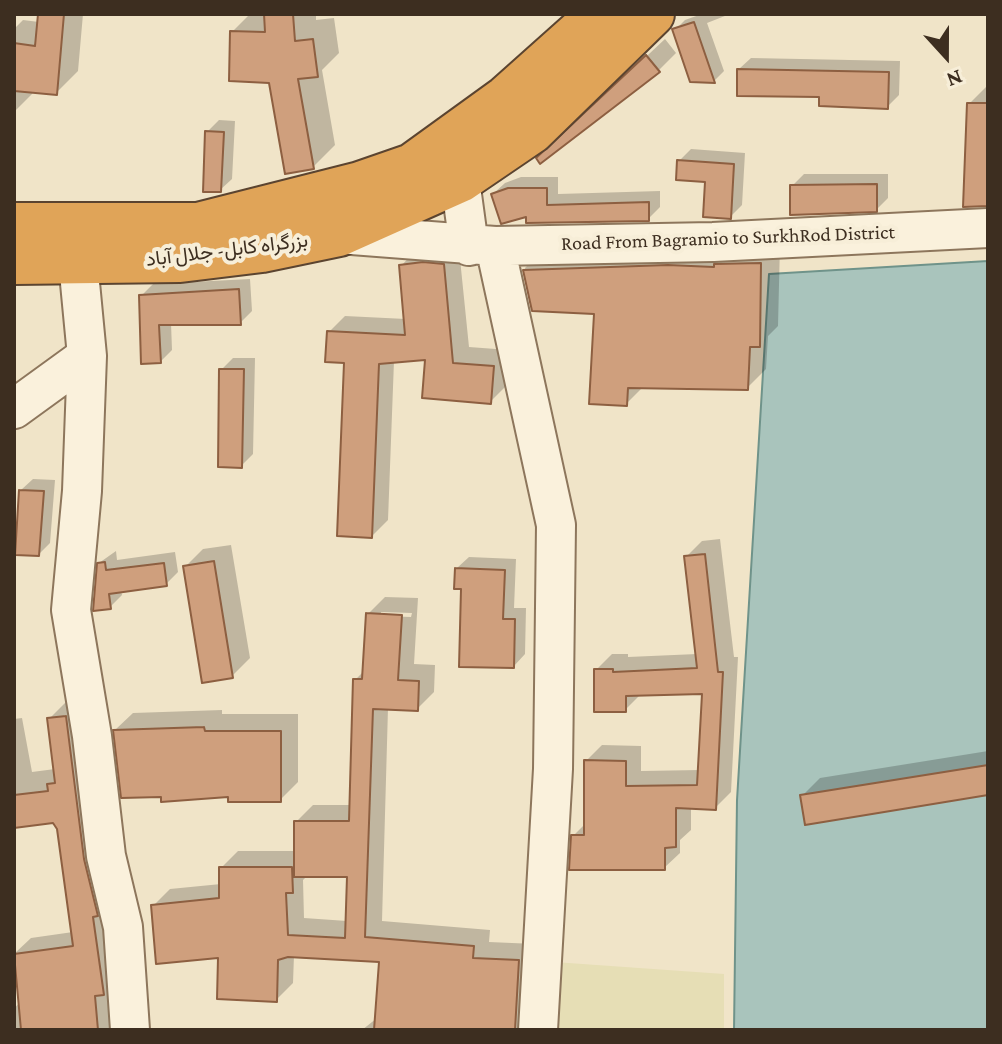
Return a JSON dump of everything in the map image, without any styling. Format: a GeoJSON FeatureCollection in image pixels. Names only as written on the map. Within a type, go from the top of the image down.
{"type":"FeatureCollection","features":[{"type":"Feature","properties":{"kind":"highway","name":"بزرگراه کابل- جلال آباد"},"geometry":{"type":"LineString","coordinates":[[14,225],[198,225],[360,184],[412,166],[506,98],[600,14]]}},
{"type":"Feature","properties":{"kind":"highway","name":"بزرگراه کابل- جلال آباد"},"geometry":{"type":"LineString","coordinates":[[14,262],[180,260],[262,250],[339,234],[460,180],[532,131],[652,14]]}},
{"type":"Feature","properties":{"kind":"street"},"geometry":{"type":"LineString","coordinates":[[460,180],[482,246],[556,525],[553,769],[538,1030]]}},
{"type":"Feature","properties":{"kind":"street","name":"Road From Bagramio to SurkhRod District"},"geometry":{"type":"LineString","coordinates":[[339,234],[482,246],[713,242],[988,228]]}},
{"type":"Feature","properties":{"kind":"street"},"geometry":{"type":"LineString","coordinates":[[78,262],[87,356],[82,491],[71,610],[92,736],[106,856],[123,927],[130,1030]]}},
{"type":"Feature","properties":{"kind":"street"},"geometry":{"type":"LineString","coordinates":[[14,409],[87,356]]}},
{"type":"Feature","properties":{"kind":"shaded area"},"geometry":{"type":"Polygon","coordinates":[[[540,961],[724,974],[724,1030],[539,1030],[540,961]]]}},
{"type":"Feature","properties":{"kind":"water"},"geometry":{"type":"Polygon","coordinates":[[[988,261],[988,1030],[734,1030],[737,800],[769,274],[988,261]]]}},
{"type":"Feature","properties":{"kind":"building"},"geometry":{"type":"Polygon","coordinates":[[[38,14],[64,14],[57,95],[14,91],[14,43],[35,46],[38,14]]]}},
{"type":"Feature","properties":{"kind":"building"},"geometry":{"type":"Polygon","coordinates":[[[264,14],[293,14],[295,41],[313,39],[318,77],[298,79],[314,169],[285,174],[269,83],[229,81],[230,31],[265,32],[264,14]]]}},
{"type":"Feature","properties":{"kind":"building"},"geometry":{"type":"Polygon","coordinates":[[[694,22],[715,83],[690,82],[672,29],[694,22]]]}},
{"type":"Feature","properties":{"kind":"building"},"geometry":{"type":"Polygon","coordinates":[[[646,55],[660,72],[540,164],[536,158],[646,55]]]}},
{"type":"Feature","properties":{"kind":"building"},"geometry":{"type":"Polygon","coordinates":[[[737,69],[889,72],[888,109],[819,106],[819,97],[737,96],[737,69]]]}},
{"type":"Feature","properties":{"kind":"building"},"geometry":{"type":"Polygon","coordinates":[[[967,103],[988,103],[988,206],[963,207],[967,103]]]}},
{"type":"Feature","properties":{"kind":"building"},"geometry":{"type":"Polygon","coordinates":[[[205,131],[224,132],[221,192],[203,192],[205,131]]]}},
{"type":"Feature","properties":{"kind":"building"},"geometry":{"type":"Polygon","coordinates":[[[677,160],[734,164],[731,219],[703,217],[705,182],[676,180],[677,160]]]}},
{"type":"Feature","properties":{"kind":"building"},"geometry":{"type":"Polygon","coordinates":[[[877,184],[877,212],[790,215],[790,185],[877,184]]]}},
{"type":"Feature","properties":{"kind":"building"},"geometry":{"type":"Polygon","coordinates":[[[508,188],[547,188],[547,205],[649,202],[649,221],[526,223],[526,217],[501,224],[491,194],[508,188]]]}},
{"type":"Feature","properties":{"kind":"building"},"geometry":{"type":"Polygon","coordinates":[[[423,262],[444,264],[453,363],[494,366],[491,404],[422,398],[425,360],[379,364],[372,538],[337,536],[344,363],[325,362],[327,331],[405,335],[399,265],[423,262]]]}},
{"type":"Feature","properties":{"kind":"building"},"geometry":{"type":"Polygon","coordinates":[[[761,263],[760,347],[750,347],[748,390],[628,388],[627,406],[589,404],[594,314],[532,311],[523,270],[668,265],[714,267],[714,264],[761,263]]]}},
{"type":"Feature","properties":{"kind":"building"},"geometry":{"type":"Polygon","coordinates":[[[239,289],[241,325],[159,325],[161,363],[141,364],[139,295],[239,289]]]}},
{"type":"Feature","properties":{"kind":"building"},"geometry":{"type":"Polygon","coordinates":[[[219,369],[244,369],[242,468],[218,467],[219,369]]]}},
{"type":"Feature","properties":{"kind":"building"},"geometry":{"type":"Polygon","coordinates":[[[19,490],[44,491],[39,556],[15,555],[19,490]]]}},
{"type":"Feature","properties":{"kind":"building"},"geometry":{"type":"Polygon","coordinates":[[[705,554],[718,672],[723,672],[716,810],[676,808],[676,847],[665,848],[665,870],[569,870],[571,835],[584,835],[584,760],[626,761],[626,786],[697,785],[702,694],[626,696],[626,712],[594,712],[594,669],[613,669],[613,672],[697,668],[684,556],[705,554]]]}},
{"type":"Feature","properties":{"kind":"building"},"geometry":{"type":"Polygon","coordinates":[[[214,561],[233,678],[202,683],[183,566],[214,561]]]}},
{"type":"Feature","properties":{"kind":"building"},"geometry":{"type":"Polygon","coordinates":[[[105,562],[106,570],[164,563],[167,586],[109,594],[111,609],[93,611],[97,563],[105,562]]]}},
{"type":"Feature","properties":{"kind":"building"},"geometry":{"type":"Polygon","coordinates":[[[455,568],[505,570],[503,619],[515,619],[514,668],[459,667],[461,589],[454,589],[455,568]]]}},
{"type":"Feature","properties":{"kind":"building"},"geometry":{"type":"Polygon","coordinates":[[[366,613],[402,615],[398,680],[419,681],[418,711],[373,709],[365,937],[474,946],[473,958],[519,960],[515,1030],[374,1030],[379,962],[288,957],[278,960],[277,1002],[217,999],[218,958],[156,964],[151,905],[219,898],[219,867],[292,867],[293,893],[286,893],[288,935],[345,938],[347,877],[294,877],[294,821],[349,821],[353,679],[362,679],[366,613]]]}},
{"type":"Feature","properties":{"kind":"building"},"geometry":{"type":"Polygon","coordinates":[[[66,716],[84,859],[98,916],[93,917],[104,995],[95,996],[98,1030],[21,1030],[14,954],[73,946],[57,829],[53,823],[14,828],[14,795],[48,791],[47,784],[55,783],[47,718],[66,716]]]}},
{"type":"Feature","properties":{"kind":"building"},"geometry":{"type":"Polygon","coordinates":[[[204,727],[205,731],[281,731],[281,802],[228,802],[228,797],[161,802],[161,797],[121,798],[113,730],[204,727]]]}},
{"type":"Feature","properties":{"kind":"building"},"geometry":{"type":"Polygon","coordinates":[[[988,765],[988,795],[805,825],[800,795],[988,765]]]}}]}
